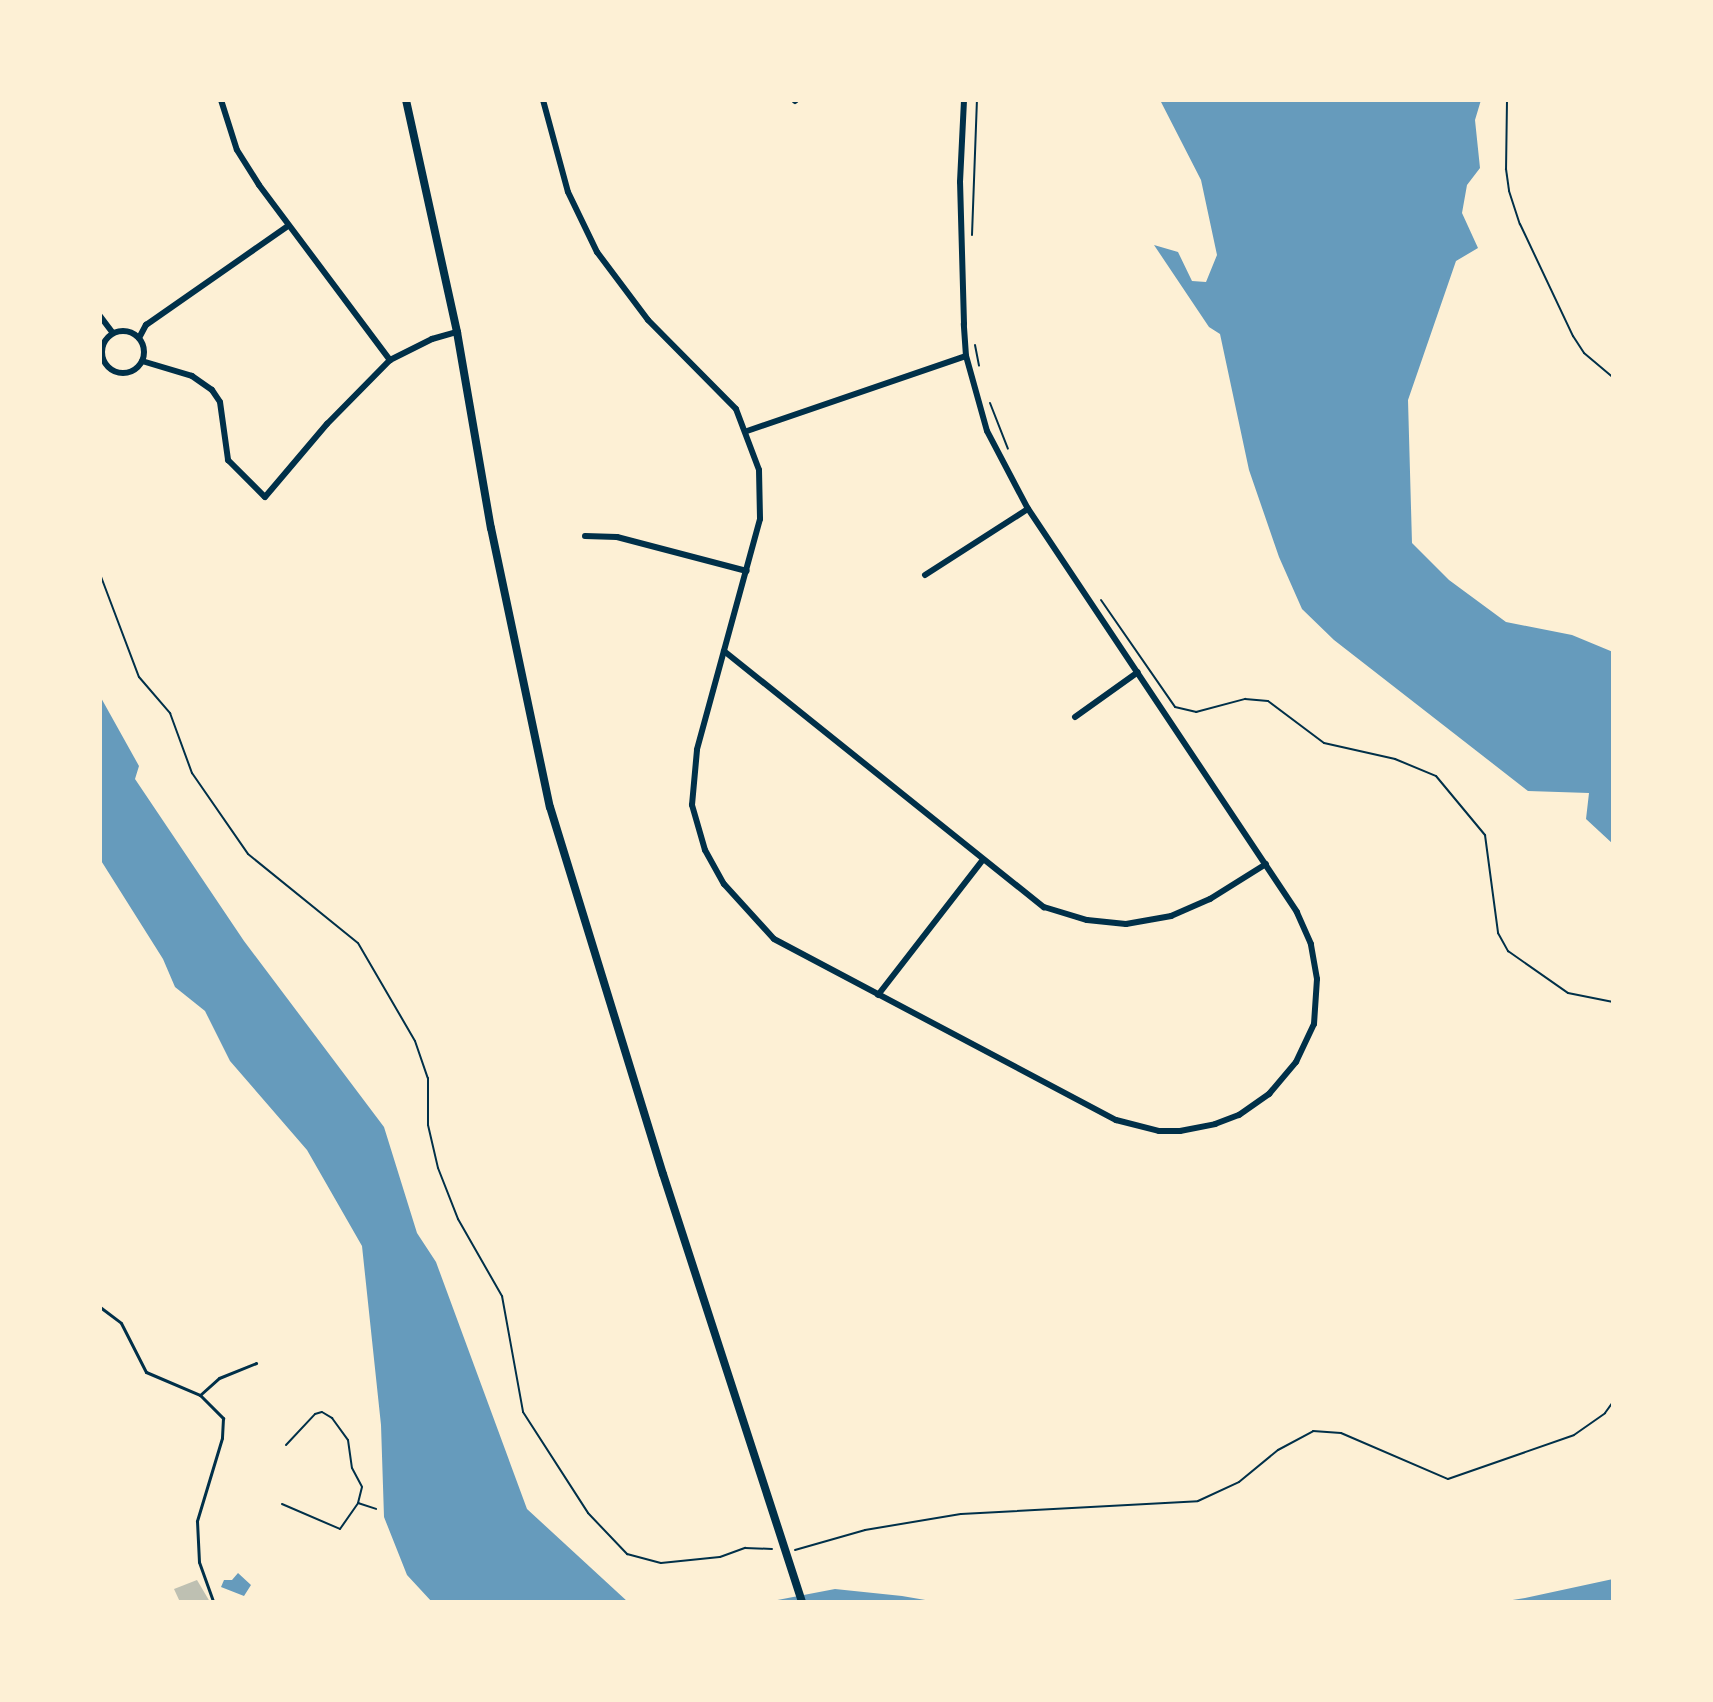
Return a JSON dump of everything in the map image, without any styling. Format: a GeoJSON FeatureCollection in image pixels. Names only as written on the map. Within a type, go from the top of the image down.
{"type":"FeatureCollection","features":[{"type":"Feature","properties":{"kind":"main road"},"geometry":{"type":"LineString","coordinates":[[406,100],[457,332],[491,528],[550,807],[663,1174],[802,1602]]}},
{"type":"Feature","properties":{"kind":"street"},"geometry":{"type":"LineString","coordinates":[[221,100],[237,150],[288,226],[390,360]]}},
{"type":"Feature","properties":{"kind":"street"},"geometry":{"type":"LineString","coordinates":[[543,100],[568,192],[597,252],[648,320],[725,396],[747,431],[759,470],[762,495],[760,519],[697,750],[692,805],[705,850],[724,884],[774,939],[1116,1120],[1159,1131],[1180,1131],[1215,1124],[1239,1115],[1269,1094],[1296,1062],[1314,1024],[1317,979],[1311,944],[1297,912],[1266,864],[1028,509],[987,431],[966,356],[960,182],[964,100]]}},
{"type":"Feature","properties":{"kind":"street"},"geometry":{"type":"LineString","coordinates":[[139,338],[146,325],[288,226]]}},
{"type":"Feature","properties":{"kind":"street"},"geometry":{"type":"LineString","coordinates":[[100,316],[113,333]]}},
{"type":"Feature","properties":{"kind":"street"},"geometry":{"type":"LineString","coordinates":[[127,331],[139,338],[144,349],[142,361],[128,372],[111,369],[101,354],[104,342],[113,333],[127,331]]}},
{"type":"Feature","properties":{"kind":"street"},"geometry":{"type":"LineString","coordinates":[[142,361],[192,376],[212,390],[220,402],[228,460],[265,497],[327,424],[390,360],[432,339],[457,332]]}},
{"type":"Feature","properties":{"kind":"street"},"geometry":{"type":"LineString","coordinates":[[747,431],[966,356]]}},
{"type":"Feature","properties":{"kind":"street"},"geometry":{"type":"LineString","coordinates":[[925,575],[1028,509]]}},
{"type":"Feature","properties":{"kind":"street"},"geometry":{"type":"LineString","coordinates":[[585,536],[617,537],[747,571]]}},
{"type":"Feature","properties":{"kind":"street"},"geometry":{"type":"LineString","coordinates":[[724,651],[982,861],[1044,907],[1087,920],[1126,924],[1171,916],[1210,899],[1266,864]]}},
{"type":"Feature","properties":{"kind":"street"},"geometry":{"type":"LineString","coordinates":[[1075,717],[1138,672]]}},
{"type":"Feature","properties":{"kind":"street"},"geometry":{"type":"LineString","coordinates":[[878,995],[982,861]]}},
{"type":"Feature","properties":{"kind":"lane"},"geometry":{"type":"LineString","coordinates":[[100,1307],[121,1323],[146,1372],[200,1395],[215,1406],[224,1420],[222,1438],[197,1521],[199,1562],[213,1601]]}},
{"type":"Feature","properties":{"kind":"lane"},"geometry":{"type":"LineString","coordinates":[[200,1395],[219,1378],[256,1363]]}},
{"type":"Feature","properties":{"kind":"path"},"geometry":{"type":"LineString","coordinates":[[971,243],[977,100]]}},
{"type":"Feature","properties":{"kind":"path"},"geometry":{"type":"LineString","coordinates":[[1507,100],[1506,169],[1509,191],[1520,224],[1573,336],[1584,353],[1613,377]]}},
{"type":"Feature","properties":{"kind":"path"},"geometry":{"type":"LineString","coordinates":[[975,340],[981,378]]}},
{"type":"Feature","properties":{"kind":"path"},"geometry":{"type":"LineString","coordinates":[[990,403],[1010,453]]}},
{"type":"Feature","properties":{"kind":"path"},"geometry":{"type":"LineString","coordinates":[[100,574],[139,677],[170,713],[192,773],[248,854],[358,943],[415,1041],[428,1078],[428,1125],[438,1168],[458,1219],[502,1296],[523,1412],[588,1513],[627,1554],[661,1563],[720,1557],[745,1548],[782,1549]]}},
{"type":"Feature","properties":{"kind":"path"},"geometry":{"type":"LineString","coordinates":[[1096,592],[1175,707],[1196,712],[1245,699],[1268,701],[1324,743],[1395,759],[1436,776],[1485,835],[1498,933],[1508,951],[1568,993],[1613,1002]]}},
{"type":"Feature","properties":{"kind":"path"},"geometry":{"type":"LineString","coordinates":[[794,1550],[865,1530],[961,1514],[1198,1501],[1239,1482],[1278,1450],[1313,1431],[1341,1433],[1448,1479],[1574,1435],[1605,1413],[1613,1402]]}},
{"type":"Feature","properties":{"kind":"path"},"geometry":{"type":"LineString","coordinates":[[282,1504],[340,1529],[358,1503],[362,1487],[352,1468],[348,1440],[332,1418],[322,1412],[315,1414],[286,1445]]}},
{"type":"Feature","properties":{"kind":"path"},"geometry":{"type":"LineString","coordinates":[[358,1503],[376,1509]]}},
{"type":"Feature","properties":{"kind":"water"},"geometry":{"type":"Polygon","coordinates":[[[1160,100],[1481,100],[1475,120],[1480,168],[1467,185],[1462,213],[1478,248],[1456,261],[1408,400],[1412,543],[1449,580],[1506,622],[1572,635],[1613,652],[1613,844],[1586,819],[1589,793],[1528,791],[1334,640],[1302,609],[1279,557],[1249,470],[1220,334],[1209,327],[1154,245],[1178,252],[1192,281],[1206,282],[1217,255],[1201,180],[1160,100]]]}},
{"type":"Feature","properties":{"kind":"water"},"geometry":{"type":"Polygon","coordinates":[[[100,696],[139,766],[135,779],[244,941],[384,1127],[417,1233],[436,1262],[527,1509],[628,1602],[432,1602],[407,1575],[384,1517],[381,1425],[362,1246],[307,1150],[230,1061],[205,1011],[175,987],[163,959],[100,859],[100,696]]]}},
{"type":"Feature","properties":{"kind":"water"},"geometry":{"type":"Polygon","coordinates":[[[238,1573],[251,1585],[244,1596],[221,1587],[224,1580],[232,1580],[238,1573]]]}},
{"type":"Feature","properties":{"kind":"water"},"geometry":{"type":"Polygon","coordinates":[[[1613,1579],[1613,1602],[1500,1602],[1525,1598],[1613,1579]]]}},
{"type":"Feature","properties":{"kind":"water"},"geometry":{"type":"Polygon","coordinates":[[[835,1589],[902,1596],[937,1602],[767,1602],[835,1589]]]}},
{"type":"Feature","properties":{"kind":"building"},"geometry":{"type":"Polygon","coordinates":[[[197,1580],[210,1602],[180,1602],[174,1589],[197,1580]]]}}]}
